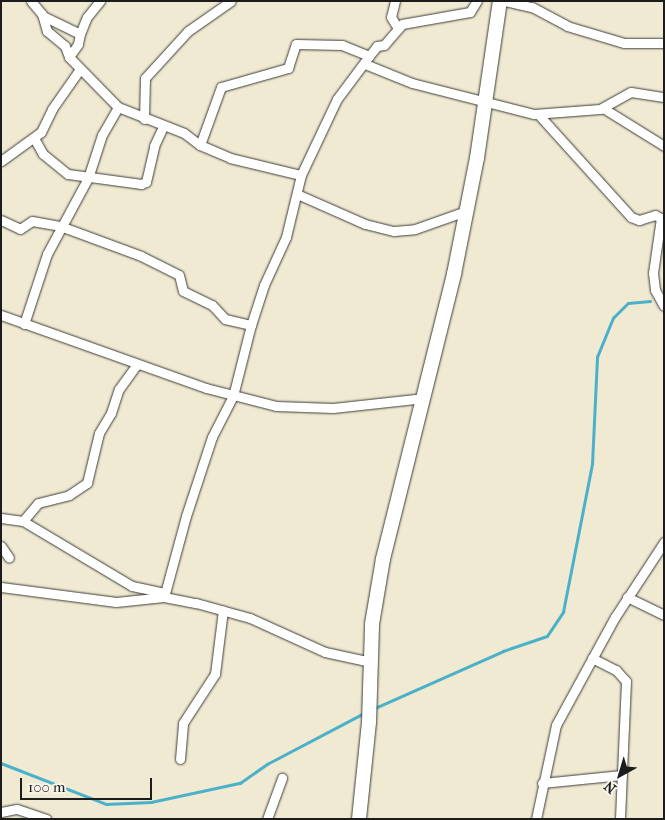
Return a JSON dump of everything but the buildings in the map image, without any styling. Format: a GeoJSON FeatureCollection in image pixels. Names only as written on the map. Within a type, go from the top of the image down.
{"type":"FeatureCollection","features":[{"type":"Feature","properties":{"kind":"main road"},"geometry":{"type":"LineString","coordinates":[[359,819],[369,722],[372,624],[383,559],[424,398],[466,211],[500,1]]}},
{"type":"Feature","properties":{"kind":"street"},"geometry":{"type":"LineString","coordinates":[[31,1],[43,16],[80,34]]}},
{"type":"Feature","properties":{"kind":"street"},"geometry":{"type":"LineString","coordinates":[[69,57],[78,44],[87,17],[100,1]]}},
{"type":"Feature","properties":{"kind":"street"},"geometry":{"type":"LineString","coordinates":[[144,119],[145,78],[188,31],[231,1]]}},
{"type":"Feature","properties":{"kind":"street"},"geometry":{"type":"LineString","coordinates":[[395,1],[391,17],[398,28]]}},
{"type":"Feature","properties":{"kind":"street"},"geometry":{"type":"LineString","coordinates":[[165,595],[212,437],[233,396],[251,325],[264,286],[286,237],[302,175],[337,99],[377,46],[384,45],[398,28],[406,23],[470,12],[478,1]]}},
{"type":"Feature","properties":{"kind":"street"},"geometry":{"type":"LineString","coordinates":[[505,1],[533,4],[567,26],[624,43],[664,43]]}},
{"type":"Feature","properties":{"kind":"street"},"geometry":{"type":"LineString","coordinates":[[43,16],[46,29],[65,46],[69,57],[118,108],[163,128],[184,133],[200,145],[240,162],[302,175]]}},
{"type":"Feature","properties":{"kind":"street"},"geometry":{"type":"LineString","coordinates":[[200,145],[221,86],[288,68],[298,43],[342,45],[367,60],[412,82],[484,102],[538,114],[603,108],[631,92],[664,97]]}},
{"type":"Feature","properties":{"kind":"street"},"geometry":{"type":"LineString","coordinates":[[1,161],[9,153],[34,138],[80,69]]}},
{"type":"Feature","properties":{"kind":"street"},"geometry":{"type":"LineString","coordinates":[[24,324],[40,271],[60,226],[88,178],[102,135],[118,108]]}},
{"type":"Feature","properties":{"kind":"street"},"geometry":{"type":"LineString","coordinates":[[603,108],[664,146]]}},
{"type":"Feature","properties":{"kind":"street"},"geometry":{"type":"LineString","coordinates":[[538,114],[631,217],[639,220],[655,215],[661,218],[652,273],[656,295],[664,306]]}},
{"type":"Feature","properties":{"kind":"street"},"geometry":{"type":"LineString","coordinates":[[34,138],[42,154],[57,168],[68,174],[136,184],[146,182],[154,146],[163,128]]}},
{"type":"Feature","properties":{"kind":"street"},"geometry":{"type":"LineString","coordinates":[[296,194],[365,224],[394,231],[416,229],[466,211]]}},
{"type":"Feature","properties":{"kind":"street"},"geometry":{"type":"LineString","coordinates":[[1,220],[20,229],[32,221],[60,226],[141,256],[179,275],[186,293],[212,305],[231,322],[251,325]]}},
{"type":"Feature","properties":{"kind":"street"},"geometry":{"type":"LineString","coordinates":[[1,315],[233,396],[276,406],[315,408],[424,398]]}},
{"type":"Feature","properties":{"kind":"street"},"geometry":{"type":"LineString","coordinates":[[23,521],[38,503],[69,495],[87,483],[99,433],[111,413],[119,389],[137,364]]}},
{"type":"Feature","properties":{"kind":"street"},"geometry":{"type":"LineString","coordinates":[[1,518],[23,521],[132,586],[224,610],[288,634],[325,652],[371,662]]}},
{"type":"Feature","properties":{"kind":"street"},"geometry":{"type":"LineString","coordinates":[[536,819],[542,783],[556,725],[627,597],[664,542]]}},
{"type":"Feature","properties":{"kind":"street"},"geometry":{"type":"LineString","coordinates":[[1,546],[9,558]]}},
{"type":"Feature","properties":{"kind":"street"},"geometry":{"type":"LineString","coordinates":[[1,587],[116,602],[165,595]]}},
{"type":"Feature","properties":{"kind":"street"},"geometry":{"type":"LineString","coordinates":[[627,597],[664,615]]}},
{"type":"Feature","properties":{"kind":"street"},"geometry":{"type":"LineString","coordinates":[[180,759],[182,723],[215,674],[224,610]]}},
{"type":"Feature","properties":{"kind":"street"},"geometry":{"type":"LineString","coordinates":[[592,658],[616,670],[626,681],[620,819]]}},
{"type":"Feature","properties":{"kind":"street"},"geometry":{"type":"LineString","coordinates":[[542,783],[622,775]]}},
{"type":"Feature","properties":{"kind":"street"},"geometry":{"type":"LineString","coordinates":[[267,819],[282,778]]}},
{"type":"Feature","properties":{"kind":"street"},"geometry":{"type":"LineString","coordinates":[[1,812],[17,809],[46,819]]}},
{"type":"Feature","properties":{"kind":"waterway"},"geometry":{"type":"LineString","coordinates":[[373,709],[503,651],[547,636],[563,612],[592,464],[597,357],[613,318],[628,303],[650,301]]}},
{"type":"Feature","properties":{"kind":"waterway"},"geometry":{"type":"LineString","coordinates":[[1,763],[106,804],[151,802],[240,783],[267,764],[364,713]]}}]}
